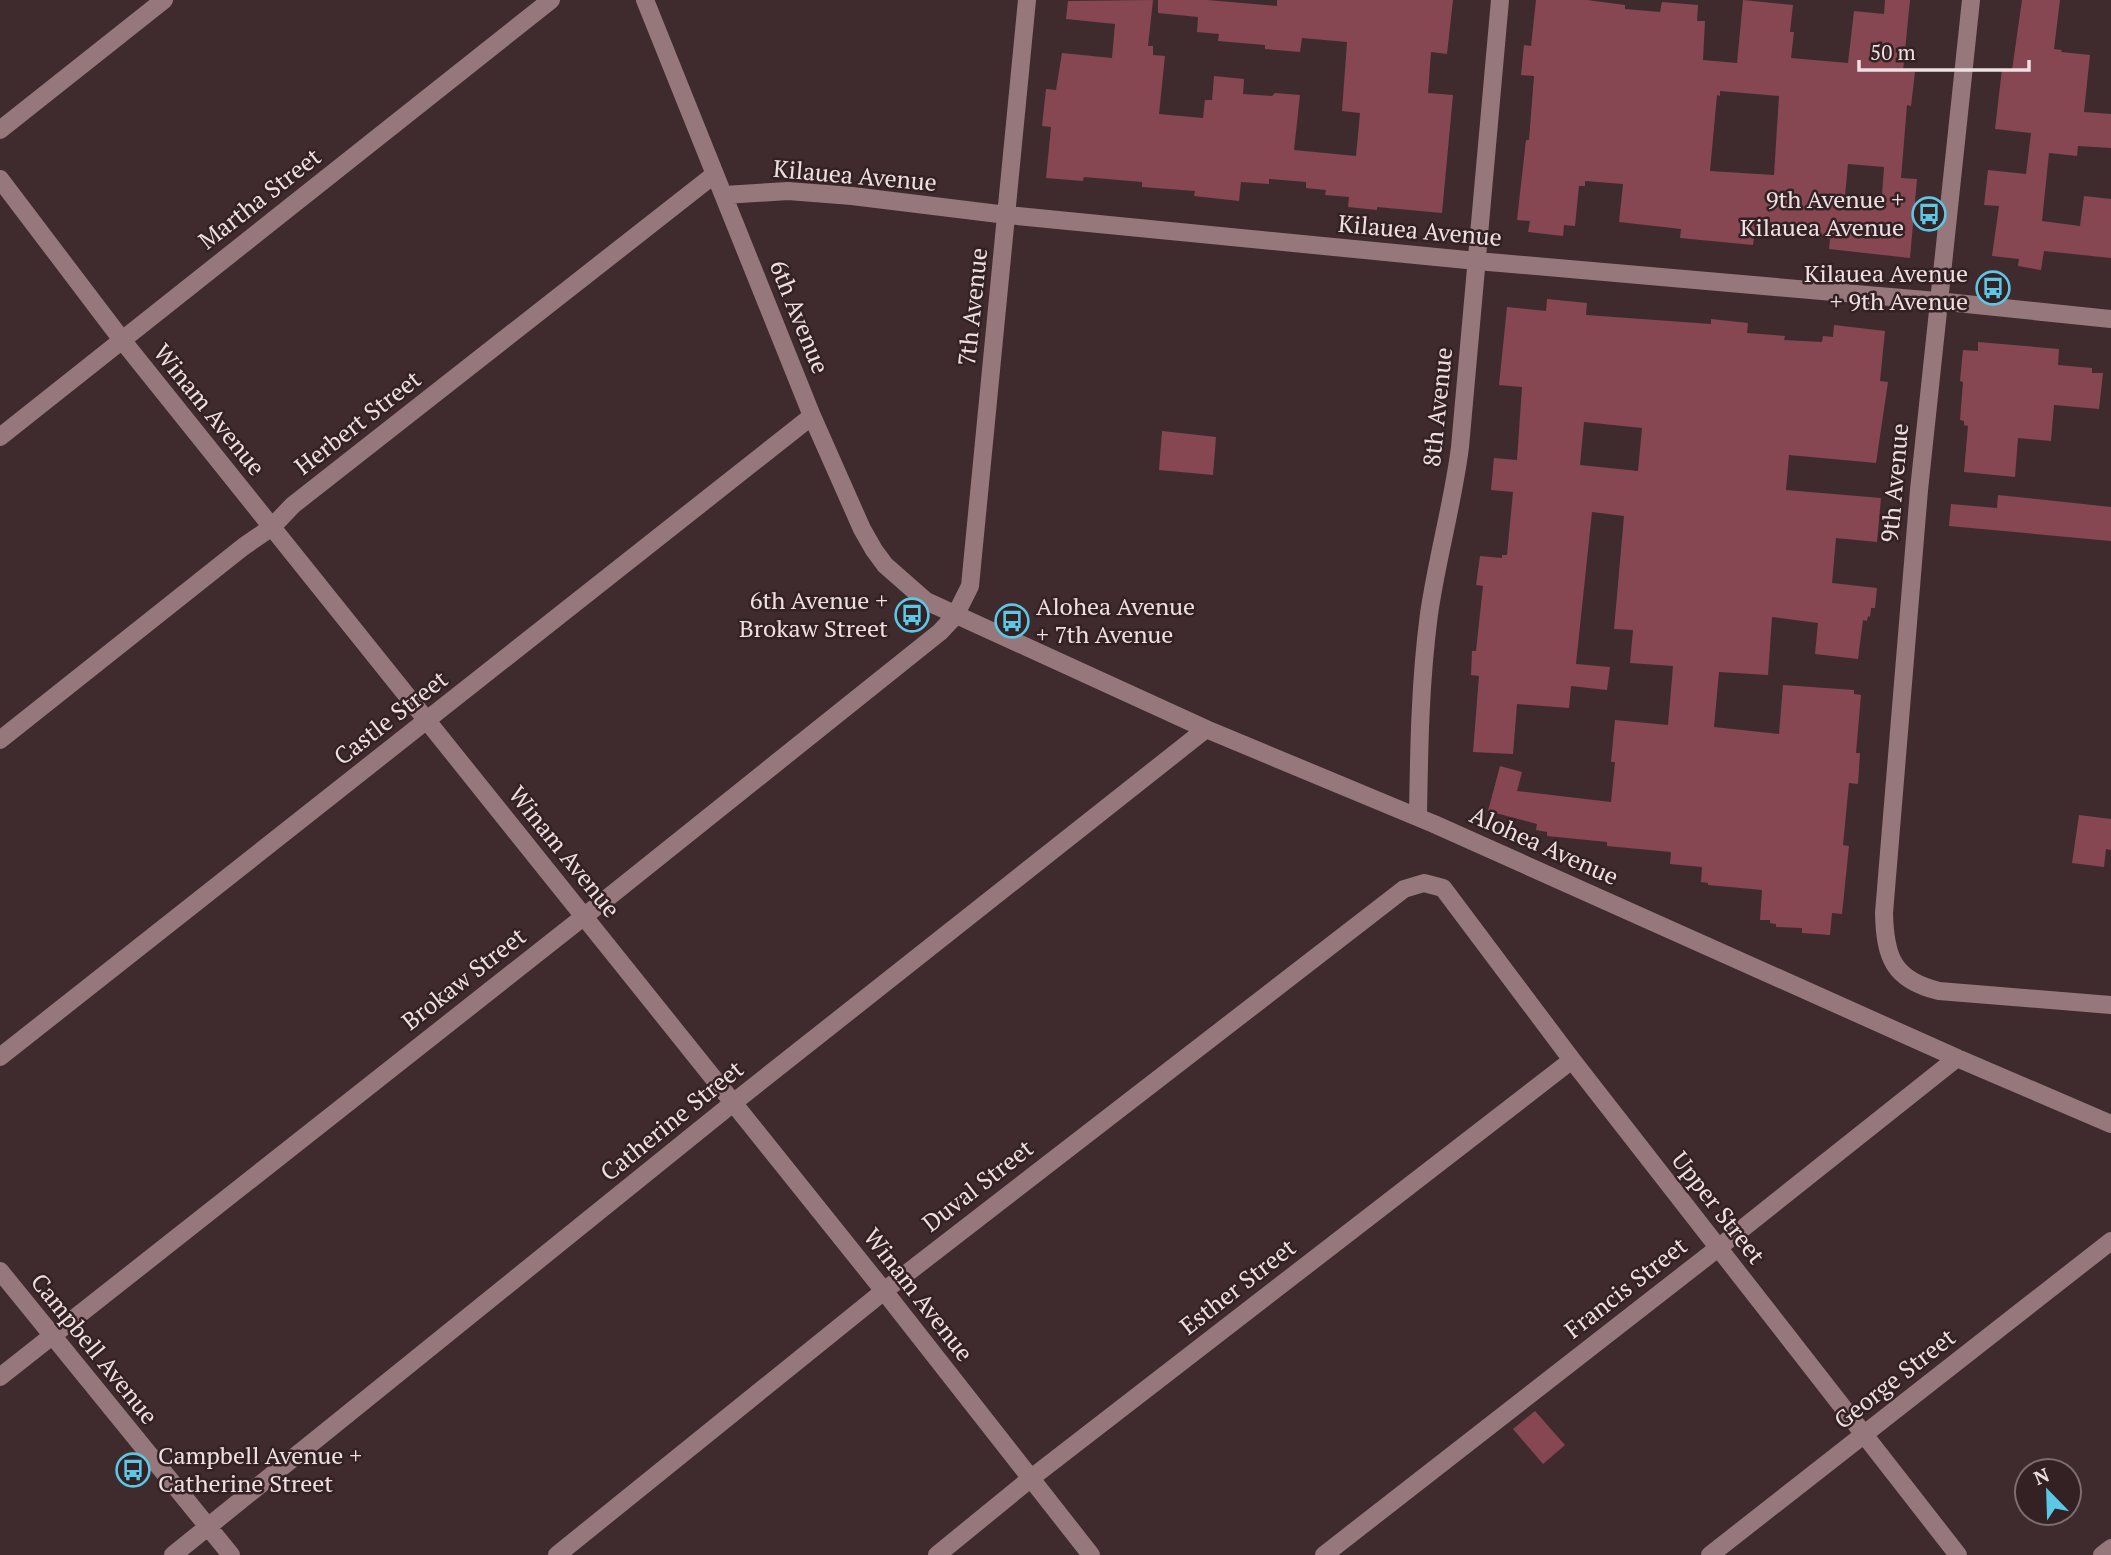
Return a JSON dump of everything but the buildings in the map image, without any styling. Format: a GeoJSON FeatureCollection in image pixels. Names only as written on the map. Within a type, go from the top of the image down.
{"type":"FeatureCollection","features":[{"type":"Feature","properties":{"kind":"street"},"geometry":{"type":"LineString","coordinates":[[0,130],[164,0]]}},
{"type":"Feature","properties":{"kind":"street","name":"Martha Street"},"geometry":{"type":"LineString","coordinates":[[0,437],[551,0]]}},
{"type":"Feature","properties":{"kind":"street","name":"6th Avenue"},"geometry":{"type":"LineString","coordinates":[[645,0],[812,416],[858,520],[885,565],[926,601],[956,616]]}},
{"type":"Feature","properties":{"kind":"street","name":"7th Avenue"},"geometry":{"type":"LineString","coordinates":[[956,616],[970,586],[1027,0]]}},
{"type":"Feature","properties":{"kind":"street","name":"8th Avenue"},"geometry":{"type":"LineString","coordinates":[[1418,817],[1419,721],[1423,670],[1429,612],[1455,488],[1500,0]]}},
{"type":"Feature","properties":{"kind":"street","name":"9th Avenue"},"geometry":{"type":"LineString","coordinates":[[1971,0],[1917,504],[1884,913],[1888,953],[1897,970],[1908,980],[1939,991],[2111,1005]]}},
{"type":"Feature","properties":{"kind":"street","name":"Herbert Street"},"geometry":{"type":"LineString","coordinates":[[0,740],[243,547],[272,527],[304,496],[715,174]]}},
{"type":"Feature","properties":{"kind":"street","name":"Winam Avenue"},"geometry":{"type":"LineString","coordinates":[[0,179],[122,340],[884,1291],[1091,1555]]}},
{"type":"Feature","properties":{"kind":"street","name":"Kilauea Avenue"},"geometry":{"type":"LineString","coordinates":[[724,195],[788,191],[852,196],[1007,215],[1477,261],[1937,300],[2111,319]]}},
{"type":"Feature","properties":{"kind":"street","name":"Castle Street"},"geometry":{"type":"LineString","coordinates":[[0,1057],[812,416]]}},
{"type":"Feature","properties":{"kind":"street","name":"Alohea Avenue"},"geometry":{"type":"LineString","coordinates":[[956,616],[1206,729],[1418,817],[2111,1124]]}},
{"type":"Feature","properties":{"kind":"street","name":"Brokaw Street"},"geometry":{"type":"LineString","coordinates":[[0,1377],[584,916],[940,632],[956,616]]}},
{"type":"Feature","properties":{"kind":"street","name":"Catherine Street"},"geometry":{"type":"LineString","coordinates":[[173,1555],[733,1103],[1206,729]]}},
{"type":"Feature","properties":{"kind":"street","name":"Duval Street"},"geometry":{"type":"LineString","coordinates":[[557,1555],[884,1291],[1404,889],[1424,883],[1443,888]]}},
{"type":"Feature","properties":{"kind":"street","name":"Upper Street"},"geometry":{"type":"LineString","coordinates":[[1443,888],[1572,1060],[1958,1555]]}},
{"type":"Feature","properties":{"kind":"street","name":"Francis Street"},"geometry":{"type":"LineString","coordinates":[[1324,1555],[1957,1058]]}},
{"type":"Feature","properties":{"kind":"street","name":"Esther Street"},"geometry":{"type":"LineString","coordinates":[[937,1555],[1030,1479],[1572,1060]]}},
{"type":"Feature","properties":{"kind":"street","name":"George Street"},"geometry":{"type":"LineString","coordinates":[[1710,1555],[2111,1241]]}},
{"type":"Feature","properties":{"kind":"street","name":"Campbell Avenue"},"geometry":{"type":"LineString","coordinates":[[0,1271],[231,1555]]}},
{"type":"Feature","properties":{"kind":"street"},"geometry":{"type":"LineString","coordinates":[[2102,1555],[2111,1548]]}},
{"type":"Feature","properties":{"kind":"place","name":"9th Avenue + Kilauea Avenue"},"geometry":{"type":"Point","coordinates":[1929,214]}},
{"type":"Feature","properties":{"kind":"place","name":"Kilauea Avenue + 9th Avenue"},"geometry":{"type":"Point","coordinates":[1993,288]}},
{"type":"Feature","properties":{"kind":"place","name":"6th Avenue + Brokaw Street"},"geometry":{"type":"Point","coordinates":[912,615]}},
{"type":"Feature","properties":{"kind":"place","name":"Alohea Avenue + 7th Avenue"},"geometry":{"type":"Point","coordinates":[1012,621]}},
{"type":"Feature","properties":{"kind":"place","name":"Campbell Avenue + Catherine Street"},"geometry":{"type":"Point","coordinates":[133,1470]}}]}
